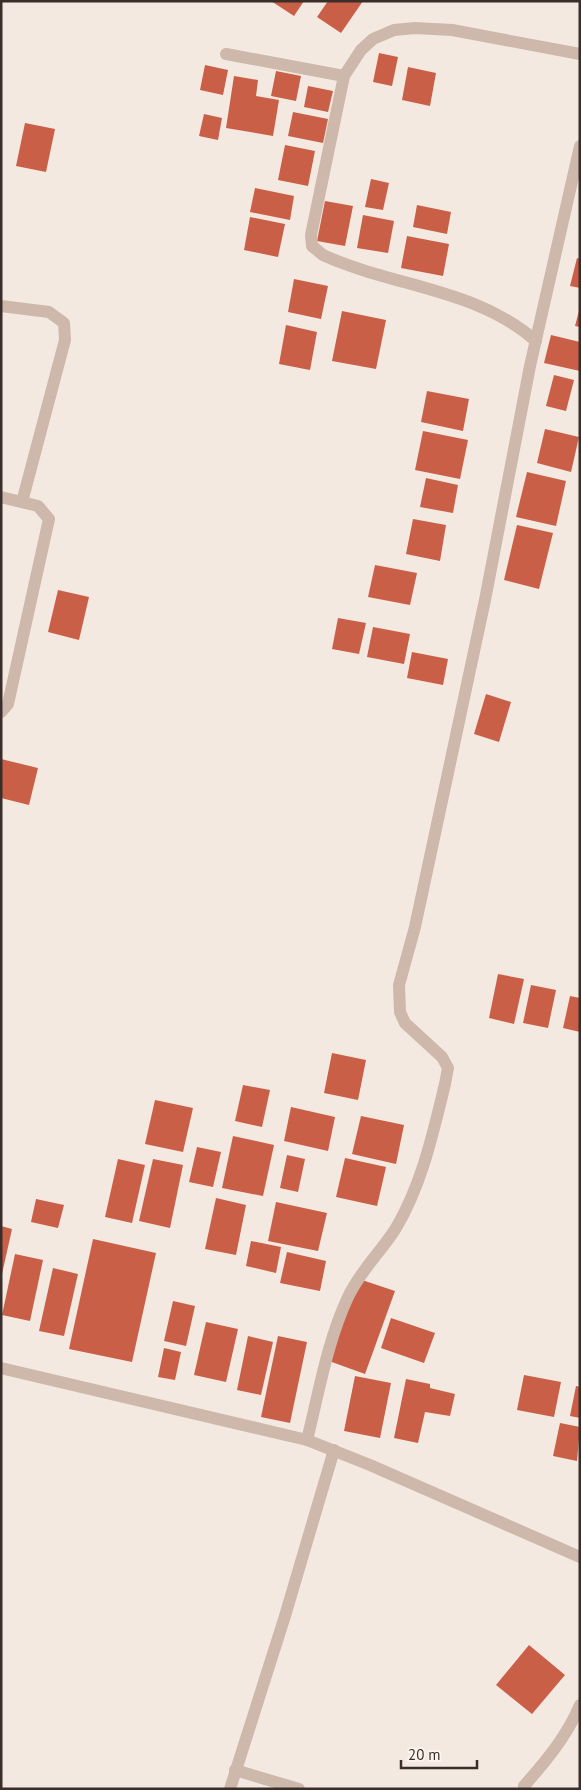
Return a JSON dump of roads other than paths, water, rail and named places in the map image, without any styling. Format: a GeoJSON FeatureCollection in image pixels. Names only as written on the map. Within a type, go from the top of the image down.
{"type":"FeatureCollection","features":[{"type":"Feature","properties":{"kind":"street"},"geometry":{"type":"LineString","coordinates":[[536,341],[499,314],[456,297],[331,259],[318,253],[312,246],[311,235],[344,76],[361,50],[373,40],[394,30],[415,28],[452,30],[580,54]]}},
{"type":"Feature","properties":{"kind":"street"},"geometry":{"type":"LineString","coordinates":[[226,54],[344,76]]}},
{"type":"Feature","properties":{"kind":"street"},"geometry":{"type":"LineString","coordinates":[[307,1440],[328,1354],[344,1306],[356,1281],[396,1228],[418,1182],[445,1084],[448,1068],[442,1057],[405,1023],[400,1012],[399,985],[415,927],[485,600],[536,341],[580,146]]}},
{"type":"Feature","properties":{"kind":"street"},"geometry":{"type":"LineString","coordinates":[[1,306],[49,312],[64,323],[66,340],[22,502]]}},
{"type":"Feature","properties":{"kind":"street"},"geometry":{"type":"LineString","coordinates":[[1,497],[38,506],[49,519],[8,704],[1,712]]}},
{"type":"Feature","properties":{"kind":"street"},"geometry":{"type":"LineString","coordinates":[[1,1368],[307,1440],[580,1557]]}},
{"type":"Feature","properties":{"kind":"street"},"geometry":{"type":"LineString","coordinates":[[230,1789],[285,1616],[334,1450]]}},
{"type":"Feature","properties":{"kind":"street"},"geometry":{"type":"LineString","coordinates":[[524,1786],[551,1755],[572,1725],[580,1706]]}},
{"type":"Feature","properties":{"kind":"street"},"geometry":{"type":"LineString","coordinates":[[235,1770],[299,1789]]}}]}
